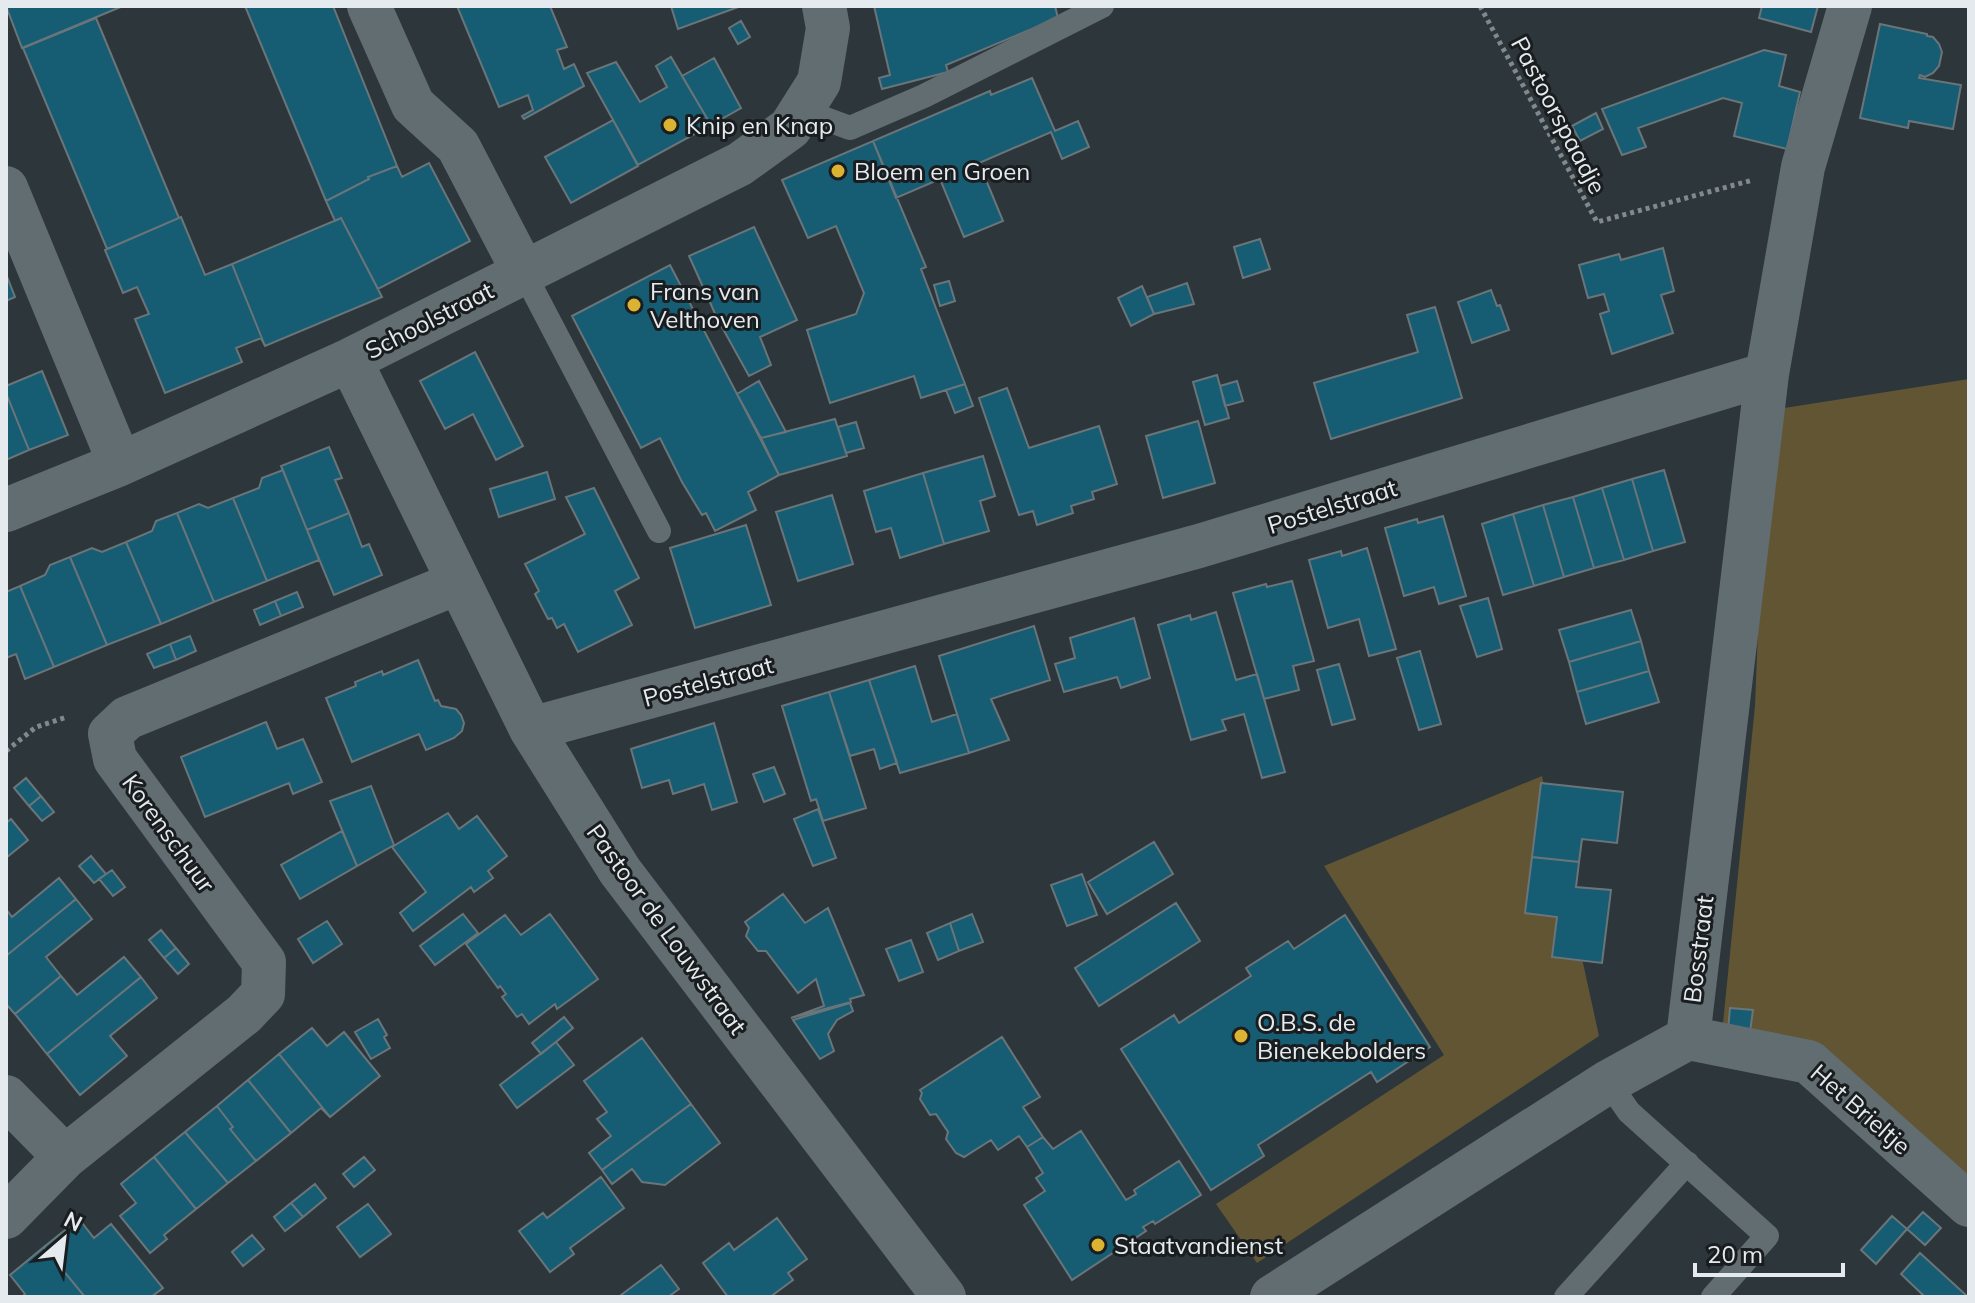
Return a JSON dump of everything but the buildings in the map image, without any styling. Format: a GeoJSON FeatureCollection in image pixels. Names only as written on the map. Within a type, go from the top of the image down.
{"type":"FeatureCollection","features":[{"type":"Feature","properties":{"kind":"street"},"geometry":{"type":"LineString","coordinates":[[369,6],[413,105],[458,146],[524,273]]}},
{"type":"Feature","properties":{"kind":"street"},"geometry":{"type":"LineString","coordinates":[[810,96],[828,28],[824,6]]}},
{"type":"Feature","properties":{"kind":"street"},"geometry":{"type":"LineString","coordinates":[[1767,374],[1803,167],[1850,6]]}},
{"type":"Feature","properties":{"kind":"street","name":"Schoolstraat"},"geometry":{"type":"LineString","coordinates":[[6,510],[120,464],[350,360],[740,164],[790,128],[810,96]]}},
{"type":"Feature","properties":{"kind":"street"},"geometry":{"type":"LineString","coordinates":[[7,195],[120,464]]}},
{"type":"Feature","properties":{"kind":"street","name":"Pastoor de Louwstraat"},"geometry":{"type":"LineString","coordinates":[[350,360],[531,729],[620,871],[944,1297]]}},
{"type":"Feature","properties":{"kind":"street","name":"Postelstraat"},"geometry":{"type":"LineString","coordinates":[[531,729],[1199,546],[1767,374]]}},
{"type":"Feature","properties":{"kind":"street","name":"Bosstraat"},"geometry":{"type":"LineString","coordinates":[[1272,1297],[1608,1082],[1688,1038],[1767,374]]}},
{"type":"Feature","properties":{"kind":"street"},"geometry":{"type":"LineString","coordinates":[[110,734],[127,718],[457,583]]}},
{"type":"Feature","properties":{"kind":"street","name":"Korenschuur"},"geometry":{"type":"LineString","coordinates":[[6,1217],[65,1157],[244,1014],[263,994],[264,962],[115,759],[110,734]]}},
{"type":"Feature","properties":{"kind":"street","name":"Het Brieltje"},"geometry":{"type":"LineString","coordinates":[[1688,1038],[1809,1062],[1969,1205]]}},
{"type":"Feature","properties":{"kind":"street"},"geometry":{"type":"LineString","coordinates":[[6,1097],[65,1157]]}},
{"type":"Feature","properties":{"kind":"lane"},"geometry":{"type":"LineString","coordinates":[[810,96],[850,128],[924,96],[1102,6]]}},
{"type":"Feature","properties":{"kind":"lane"},"geometry":{"type":"LineString","coordinates":[[524,273],[659,531]]}},
{"type":"Feature","properties":{"kind":"lane"},"geometry":{"type":"LineString","coordinates":[[1608,1082],[1629,1112],[1767,1236],[1713,1297]]}},
{"type":"Feature","properties":{"kind":"lane"},"geometry":{"type":"LineString","coordinates":[[1566,1297],[1687,1163]]}},
{"type":"Feature","properties":{"kind":"path","name":"Pastoorspaadje"},"geometry":{"type":"LineString","coordinates":[[1480,6],[1597,222],[1803,167]]}},
{"type":"Feature","properties":{"kind":"path"},"geometry":{"type":"LineString","coordinates":[[6,751],[36,727],[76,715],[110,734]]}},
{"type":"Feature","properties":{"kind":"shaded area"},"geometry":{"type":"Polygon","coordinates":[[[1969,379],[1969,1184],[1722,1033],[1755,706],[1762,526],[1778,409],[1969,379]]]}},
{"type":"Feature","properties":{"kind":"shaded area"},"geometry":{"type":"Polygon","coordinates":[[[1542,776],[1599,1036],[1257,1263],[1216,1204],[1444,1055],[1324,866],[1542,776]]]}},
{"type":"Feature","properties":{"kind":"place","name":"Knip en Knap"},"geometry":{"type":"Point","coordinates":[670,125]}},
{"type":"Feature","properties":{"kind":"place","name":"Bloem en Groen"},"geometry":{"type":"Point","coordinates":[838,171]}},
{"type":"Feature","properties":{"kind":"place","name":"Frans van Velthoven"},"geometry":{"type":"Point","coordinates":[634,305]}},
{"type":"Feature","properties":{"kind":"place","name":"O.B.S. de Bienekebolders"},"geometry":{"type":"Point","coordinates":[1241,1036]}},
{"type":"Feature","properties":{"kind":"place","name":"Staatvandienst"},"geometry":{"type":"Point","coordinates":[1098,1245]}}]}
